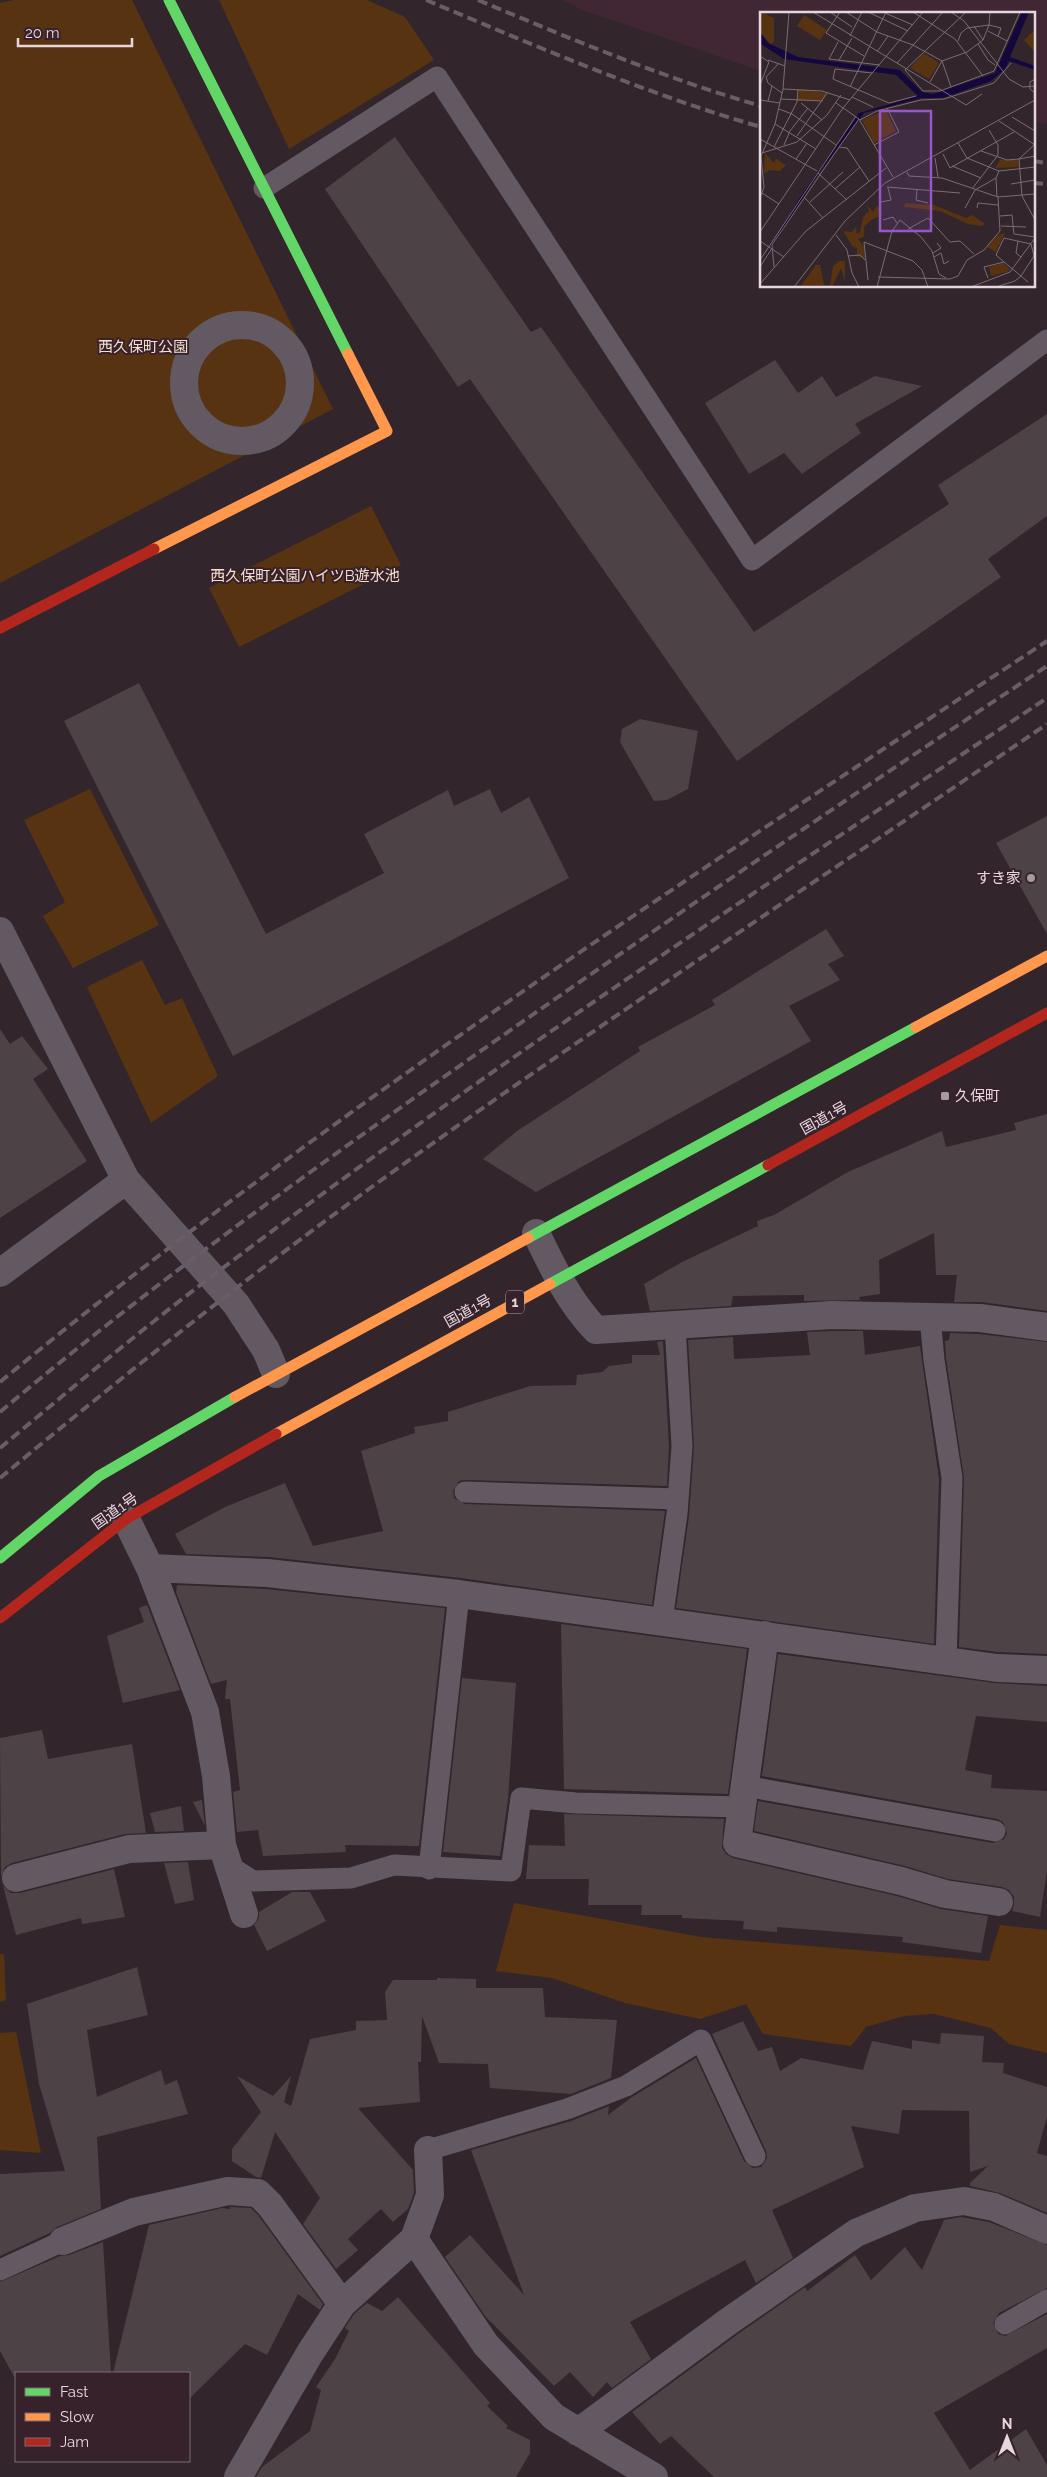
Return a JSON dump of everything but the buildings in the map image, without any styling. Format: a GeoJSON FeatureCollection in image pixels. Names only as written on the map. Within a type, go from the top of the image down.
{"type":"FeatureCollection","features":[{"type":"Feature","properties":{"kind":"main road"},"geometry":{"type":"LineString","coordinates":[[0,628],[387,431],[169,0]]}},
{"type":"Feature","properties":{"kind":"main road"},"geometry":{"type":"LineString","coordinates":[[0,1558],[99,1476],[185,1424],[1047,956]]}},
{"type":"Feature","properties":{"kind":"main road","name":"国道1号"},"geometry":{"type":"LineString","coordinates":[[0,1618],[126,1519],[208,1471],[559,1278],[1047,1014]]}},
{"type":"Feature","properties":{"kind":"street"},"geometry":{"type":"LineString","coordinates":[[246,325],[266,330],[283,341],[294,358],[300,378],[300,389],[294,409],[283,426],[266,437],[243,442],[223,439],[205,429],[191,414],[184,395],[185,368],[193,350],[208,335],[226,327],[246,325]]}},
{"type":"Feature","properties":{"kind":"street"},"geometry":{"type":"LineString","coordinates":[[0,932],[126,1180],[236,1304],[266,1350],[276,1374]]}},
{"type":"Feature","properties":{"kind":"street"},"geometry":{"type":"LineString","coordinates":[[0,1274],[126,1180]]}},
{"type":"Feature","properties":{"kind":"street"},"geometry":{"type":"LineString","coordinates":[[536,1233],[580,1314],[596,1330],[832,1315],[980,1318],[1047,1327]]}},
{"type":"Feature","properties":{"kind":"street"},"geometry":{"type":"LineString","coordinates":[[126,1519],[150,1568],[205,1712],[216,1776],[225,1855],[244,1914]]}},
{"type":"Feature","properties":{"kind":"street"},"geometry":{"type":"LineString","coordinates":[[150,1568],[267,1573],[459,1594],[997,1668],[1047,1670]]}},
{"type":"Feature","properties":{"kind":"street"},"geometry":{"type":"LineString","coordinates":[[765,1635],[737,1843],[901,1881],[944,1894],[999,1902]]}},
{"type":"Feature","properties":{"kind":"street"},"geometry":{"type":"LineString","coordinates":[[16,1878],[129,1849],[225,1855]]}},
{"type":"Feature","properties":{"kind":"street"},"geometry":{"type":"LineString","coordinates":[[238,2477],[310,2353],[342,2304],[414,2239],[430,2194],[428,2150]]}},
{"type":"Feature","properties":{"kind":"street"},"geometry":{"type":"LineString","coordinates":[[63,2241],[134,2212],[228,2191],[258,2193],[270,2205],[342,2304]]}},
{"type":"Feature","properties":{"kind":"street"},"geometry":{"type":"LineString","coordinates":[[578,2432],[729,2321],[856,2233],[915,2208],[964,2202],[994,2206],[1047,2230]]}},
{"type":"Feature","properties":{"kind":"street"},"geometry":{"type":"LineString","coordinates":[[414,2239],[486,2345],[554,2417],[654,2477]]}},
{"type":"Feature","properties":{"kind":"lane"},"geometry":{"type":"LineString","coordinates":[[264,188],[437,78],[752,560],[1047,340]]}},
{"type":"Feature","properties":{"kind":"lane"},"geometry":{"type":"LineString","coordinates":[[930,1317],[934,1360],[952,1478],[946,1660]]}},
{"type":"Feature","properties":{"kind":"lane"},"geometry":{"type":"LineString","coordinates":[[662,1621],[678,1499],[682,1446],[675,1325]]}},
{"type":"Feature","properties":{"kind":"lane"},"geometry":{"type":"LineString","coordinates":[[465,1492],[678,1499]]}},
{"type":"Feature","properties":{"kind":"lane"},"geometry":{"type":"LineString","coordinates":[[429,1869],[459,1594]]}},
{"type":"Feature","properties":{"kind":"lane"},"geometry":{"type":"LineString","coordinates":[[225,1855],[253,1881],[351,1878],[394,1866],[429,1869],[511,1871],[522,1798],[576,1803],[744,1796],[994,1831]]}},
{"type":"Feature","properties":{"kind":"lane"},"geometry":{"type":"LineString","coordinates":[[428,2150],[567,2110],[626,2086],[700,2040],[755,2156]]}},
{"type":"Feature","properties":{"kind":"lane"},"geometry":{"type":"LineString","coordinates":[[0,2270],[63,2241]]}},
{"type":"Feature","properties":{"kind":"lane"},"geometry":{"type":"LineString","coordinates":[[1005,2324],[1047,2300]]}},
{"type":"Feature","properties":{"kind":"shaded area"},"geometry":{"type":"Polygon","coordinates":[[[562,0],[1047,0],[1047,124],[1034,122],[1034,12],[760,12],[760,71],[585,11],[562,0]]]}},
{"type":"Feature","properties":{"kind":"green space","name":"西久保町公園"},"geometry":{"type":"Polygon","coordinates":[[[14,0],[132,0],[333,409],[0,583],[0,3],[14,0]]]}},
{"type":"Feature","properties":{"kind":"green space"},"geometry":{"type":"Polygon","coordinates":[[[219,0],[367,0],[405,17],[434,60],[289,149],[219,0]]]}},
{"type":"Feature","properties":{"kind":"green space","name":"西久保町公園ハイツB遊水池"},"geometry":{"type":"Polygon","coordinates":[[[371,506],[401,565],[239,647],[209,588],[371,506]]]}},
{"type":"Feature","properties":{"kind":"green space"},"geometry":{"type":"Polygon","coordinates":[[[90,789],[159,925],[73,968],[43,916],[65,902],[24,820],[90,789]]]}},
{"type":"Feature","properties":{"kind":"green space"},"geometry":{"type":"Polygon","coordinates":[[[142,960],[165,1005],[182,998],[218,1076],[151,1123],[87,987],[142,960]]]}},
{"type":"Feature","properties":{"kind":"green space"},"geometry":{"type":"Polygon","coordinates":[[[514,1903],[701,1937],[989,1961],[1000,1925],[1047,1930],[1047,2053],[1009,2044],[991,2028],[934,2014],[904,2016],[866,2027],[851,2046],[763,2034],[746,2004],[700,2019],[625,2003],[552,1978],[496,1971],[514,1903]]]}},
{"type":"Feature","properties":{"kind":"green space"},"geometry":{"type":"Polygon","coordinates":[[[0,1954],[4,1954],[6,2000],[0,2002],[0,1954]]]}},
{"type":"Feature","properties":{"kind":"green space"},"geometry":{"type":"Polygon","coordinates":[[[16,2032],[41,2153],[0,2150],[0,2033],[16,2032]]]}},
{"type":"Feature","properties":{"kind":"railway"},"geometry":{"type":"LineString","coordinates":[[426,0],[550,52],[633,84],[760,127]]}},
{"type":"Feature","properties":{"kind":"railway"},"geometry":{"type":"LineString","coordinates":[[478,0],[653,70],[760,106]]}},
{"type":"Feature","properties":{"kind":"railway"},"geometry":{"type":"LineString","coordinates":[[1034,161],[1047,163]]}},
{"type":"Feature","properties":{"kind":"railway"},"geometry":{"type":"LineString","coordinates":[[1034,183],[1047,184]]}},
{"type":"Feature","properties":{"kind":"railway"},"geometry":{"type":"LineString","coordinates":[[0,1382],[125,1282],[382,1090],[646,907],[1047,641]]}},
{"type":"Feature","properties":{"kind":"railway"},"geometry":{"type":"LineString","coordinates":[[0,1412],[170,1276],[346,1146],[682,912],[1047,666]]}},
{"type":"Feature","properties":{"kind":"railway"},"geometry":{"type":"LineString","coordinates":[[0,1448],[184,1297],[416,1126],[624,981],[1047,698]]}},
{"type":"Feature","properties":{"kind":"railway"},"geometry":{"type":"LineString","coordinates":[[0,1478],[179,1333],[362,1194],[531,1074],[1047,724]]}},
{"type":"Feature","properties":{"kind":"traffic: fast"},"geometry":{"type":"LineString","coordinates":[[169,0],[348,354]]}},
{"type":"Feature","properties":{"kind":"traffic: fast"},"geometry":{"type":"LineString","coordinates":[[528,1238],[916,1027]]}},
{"type":"Feature","properties":{"kind":"traffic: fast"},"geometry":{"type":"LineString","coordinates":[[550,1284],[768,1165]]}},
{"type":"Feature","properties":{"kind":"traffic: fast"},"geometry":{"type":"LineString","coordinates":[[0,1558],[99,1476],[235,1397]]}},
{"type":"Feature","properties":{"kind":"traffic: slow"},"geometry":{"type":"LineString","coordinates":[[154,549],[387,431],[348,354]]}},
{"type":"Feature","properties":{"kind":"traffic: slow"},"geometry":{"type":"LineString","coordinates":[[916,1027],[1047,956]]}},
{"type":"Feature","properties":{"kind":"traffic: slow"},"geometry":{"type":"LineString","coordinates":[[235,1397],[528,1238]]}},
{"type":"Feature","properties":{"kind":"traffic: slow"},"geometry":{"type":"LineString","coordinates":[[276,1434],[550,1284]]}},
{"type":"Feature","properties":{"kind":"traffic: jam"},"geometry":{"type":"LineString","coordinates":[[0,628],[154,549]]}},
{"type":"Feature","properties":{"kind":"traffic: jam"},"geometry":{"type":"LineString","coordinates":[[768,1165],[1047,1013]]}},
{"type":"Feature","properties":{"kind":"traffic: jam"},"geometry":{"type":"LineString","coordinates":[[0,1618],[126,1519],[276,1434]]}},
{"type":"Feature","properties":{"kind":"place","name":"すき家"},"geometry":{"type":"Point","coordinates":[1031,878]}},
{"type":"Feature","properties":{"kind":"place","name":"久保町"},"geometry":{"type":"Point","coordinates":[945,1096]}}]}
